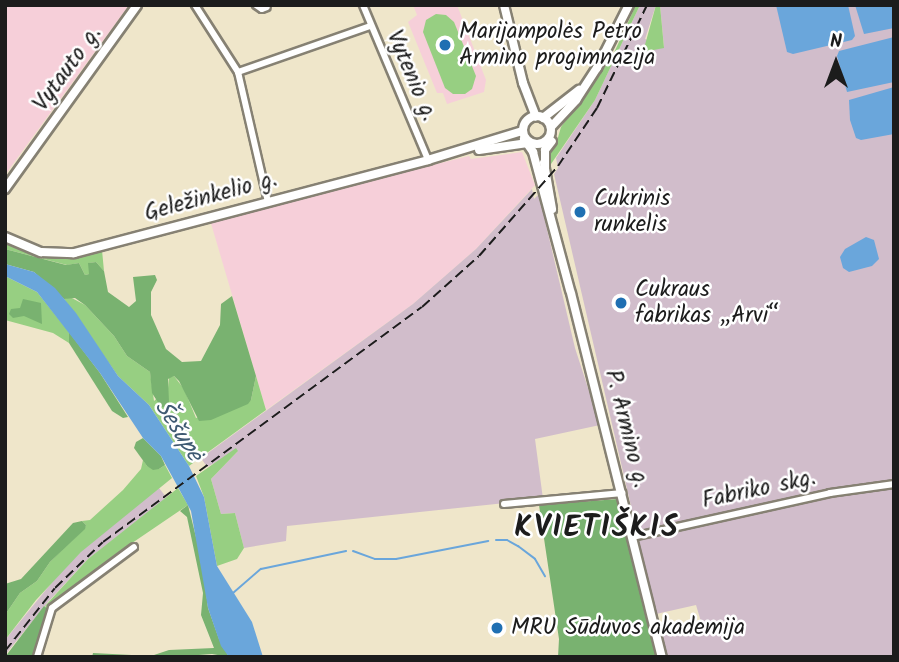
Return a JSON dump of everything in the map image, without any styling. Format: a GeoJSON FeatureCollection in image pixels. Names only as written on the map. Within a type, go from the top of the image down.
{"type":"FeatureCollection","features":[{"type":"Feature","properties":{"kind":"main road","name":"Vytauto g."},"geometry":{"type":"LineString","coordinates":[[5,189],[137,5]]}},
{"type":"Feature","properties":{"kind":"main road","name":"P. Armino g."},"geometry":{"type":"LineString","coordinates":[[505,5],[553,217],[662,657]]}},
{"type":"Feature","properties":{"kind":"main road"},"geometry":{"type":"LineString","coordinates":[[542,168],[546,148],[554,138],[558,124],[607,52],[629,5]]}},
{"type":"Feature","properties":{"kind":"main road"},"geometry":{"type":"LineString","coordinates":[[535,130],[575,98]]}},
{"type":"Feature","properties":{"kind":"main road","name":"P. Armino g."},"geometry":{"type":"LineString","coordinates":[[535,130],[542,168]]}},
{"type":"Feature","properties":{"kind":"main road","name":"Geležinkelio g."},"geometry":{"type":"LineString","coordinates":[[5,237],[41,252],[74,253],[535,130]]}},
{"type":"Feature","properties":{"kind":"main road","name":"Geležinkelio g."},"geometry":{"type":"LineString","coordinates":[[428,160],[491,148],[535,130]]}},
{"type":"Feature","properties":{"kind":"street"},"geometry":{"type":"LineString","coordinates":[[195,5],[239,72],[268,202]]}},
{"type":"Feature","properties":{"kind":"street"},"geometry":{"type":"LineString","coordinates":[[256,5],[262,9],[267,7]]}},
{"type":"Feature","properties":{"kind":"street","name":"Vytenio g."},"geometry":{"type":"LineString","coordinates":[[363,5],[428,160]]}},
{"type":"Feature","properties":{"kind":"street"},"geometry":{"type":"LineString","coordinates":[[239,72],[370,26]]}},
{"type":"Feature","properties":{"kind":"street","name":"Fabriko skg."},"geometry":{"type":"LineString","coordinates":[[632,537],[794,500],[894,484]]}},
{"type":"Feature","properties":{"kind":"street"},"geometry":{"type":"LineString","coordinates":[[504,504],[622,493]]}},
{"type":"Feature","properties":{"kind":"street"},"geometry":{"type":"LineString","coordinates":[[37,657],[52,608],[134,547]]}},
{"type":"Feature","properties":{"kind":"shaded area"},"geometry":{"type":"Polygon","coordinates":[[[5,5],[129,5],[5,175],[5,5]]]}},
{"type":"Feature","properties":{"kind":"shaded area","name":"Marijampolės Petro Armino progimnazija"},"geometry":{"type":"Polygon","coordinates":[[[413,5],[457,5],[486,80],[484,92],[447,104],[443,93],[437,93],[408,22],[417,15],[413,5]]]}},
{"type":"Feature","properties":{"kind":"shaded area"},"geometry":{"type":"Polygon","coordinates":[[[640,5],[656,5],[645,39],[664,47],[660,5],[894,5],[894,657],[666,657],[661,636],[702,625],[696,605],[656,614],[554,174],[558,168],[556,158],[595,100],[640,5]]]}},
{"type":"Feature","properties":{"kind":"shaded area"},"geometry":{"type":"Polygon","coordinates":[[[522,152],[535,185],[476,249],[413,304],[266,410],[210,220],[469,156],[471,159],[522,152]]]}},
{"type":"Feature","properties":{"kind":"shaded area"},"geometry":{"type":"Polygon","coordinates":[[[532,189],[534,199],[538,195],[542,208],[575,348],[600,425],[535,439],[543,499],[287,526],[286,541],[244,548],[235,513],[221,514],[211,479],[238,451],[207,467],[201,458],[413,304],[476,249],[532,189]]]}},
{"type":"Feature","properties":{"kind":"shaded area"},"geometry":{"type":"Polygon","coordinates":[[[159,488],[166,497],[164,500],[88,559],[48,602],[5,655],[5,640],[63,569],[98,535],[159,488]]]}},
{"type":"Feature","properties":{"kind":"green space"},"geometry":{"type":"Polygon","coordinates":[[[636,5],[640,5],[595,100],[551,164],[549,151],[557,141],[561,127],[612,57],[636,5]]]}},
{"type":"Feature","properties":{"kind":"green space"},"geometry":{"type":"Polygon","coordinates":[[[656,5],[660,5],[664,48],[643,52],[656,5]]]}},
{"type":"Feature","properties":{"kind":"green space"},"geometry":{"type":"Polygon","coordinates":[[[436,14],[446,15],[454,22],[476,76],[472,89],[465,94],[453,94],[445,88],[423,32],[426,20],[436,14]]]}},
{"type":"Feature","properties":{"kind":"green space"},"geometry":{"type":"Polygon","coordinates":[[[5,244],[49,257],[74,257],[102,250],[104,271],[96,262],[89,263],[89,274],[85,275],[79,263],[67,265],[5,249],[5,244]]]}},
{"type":"Feature","properties":{"kind":"green space"},"geometry":{"type":"Polygon","coordinates":[[[5,249],[66,265],[79,263],[85,275],[89,274],[88,263],[96,262],[104,271],[108,292],[129,307],[136,301],[133,277],[155,275],[157,280],[151,292],[151,315],[166,349],[182,362],[201,361],[220,325],[221,304],[232,296],[256,376],[251,400],[248,404],[211,420],[199,421],[174,376],[168,379],[169,402],[166,407],[161,407],[152,393],[150,372],[127,356],[114,336],[85,305],[75,298],[64,299],[34,272],[5,264],[5,249]]]}},
{"type":"Feature","properties":{"kind":"green space"},"geometry":{"type":"Polygon","coordinates":[[[5,276],[37,292],[69,332],[69,343],[53,333],[5,320],[5,276]]]}},
{"type":"Feature","properties":{"kind":"green space"},"geometry":{"type":"Polygon","coordinates":[[[70,297],[85,305],[114,336],[127,356],[150,372],[154,401],[168,388],[169,377],[174,376],[184,389],[196,418],[251,400],[256,376],[266,410],[189,466],[149,405],[118,376],[64,299],[70,297]]]}},
{"type":"Feature","properties":{"kind":"green space"},"geometry":{"type":"Polygon","coordinates":[[[23,299],[41,303],[42,324],[24,316],[13,318],[9,314],[11,309],[20,308],[23,299]]]}},
{"type":"Feature","properties":{"kind":"green space"},"geometry":{"type":"Polygon","coordinates":[[[69,332],[128,417],[123,418],[112,411],[69,343],[69,332]]]}},
{"type":"Feature","properties":{"kind":"green space"},"geometry":{"type":"Polygon","coordinates":[[[143,438],[161,456],[165,465],[159,469],[153,470],[147,466],[134,448],[136,442],[143,438]]]}},
{"type":"Feature","properties":{"kind":"green space"},"geometry":{"type":"Polygon","coordinates":[[[236,448],[238,451],[211,479],[221,514],[235,513],[244,548],[237,559],[217,566],[204,497],[196,476],[236,448]]]}},
{"type":"Feature","properties":{"kind":"green space"},"geometry":{"type":"Polygon","coordinates":[[[143,460],[147,466],[159,469],[165,465],[172,478],[81,552],[36,600],[5,640],[5,615],[20,593],[37,581],[50,562],[84,529],[86,525],[82,521],[90,520],[123,490],[141,469],[143,460]]]}},
{"type":"Feature","properties":{"kind":"green space"},"geometry":{"type":"Polygon","coordinates":[[[178,488],[188,505],[113,556],[48,609],[45,606],[88,559],[178,488]]]}},
{"type":"Feature","properties":{"kind":"green space"},"geometry":{"type":"Polygon","coordinates":[[[618,499],[658,657],[558,657],[559,639],[539,505],[618,499]]]}},
{"type":"Feature","properties":{"kind":"green space"},"geometry":{"type":"Polygon","coordinates":[[[188,505],[203,565],[208,608],[219,639],[229,657],[212,654],[172,657],[92,657],[93,653],[151,656],[169,650],[214,648],[201,615],[203,593],[187,517],[180,511],[188,505]]]}},
{"type":"Feature","properties":{"kind":"green space"},"geometry":{"type":"Polygon","coordinates":[[[82,521],[86,525],[85,529],[50,562],[37,581],[20,593],[5,615],[5,584],[21,579],[73,523],[82,521]]]}},
{"type":"Feature","properties":{"kind":"green space"},"geometry":{"type":"Polygon","coordinates":[[[44,606],[48,609],[35,657],[5,657],[44,606]]]}},
{"type":"Feature","properties":{"kind":"water"},"geometry":{"type":"Polygon","coordinates":[[[776,5],[848,5],[855,36],[852,40],[793,54],[787,52],[776,5]]]}},
{"type":"Feature","properties":{"kind":"water"},"geometry":{"type":"Polygon","coordinates":[[[855,5],[894,5],[894,28],[864,34],[855,5]]]}},
{"type":"Feature","properties":{"kind":"water"},"geometry":{"type":"Polygon","coordinates":[[[894,37],[894,82],[847,92],[837,56],[839,51],[894,37]]]}},
{"type":"Feature","properties":{"kind":"water"},"geometry":{"type":"Polygon","coordinates":[[[894,87],[894,134],[861,140],[856,138],[850,120],[849,100],[894,87]]]}},
{"type":"Feature","properties":{"kind":"water"},"geometry":{"type":"Polygon","coordinates":[[[866,237],[874,240],[879,259],[872,266],[849,272],[843,268],[840,257],[845,249],[866,237]]]}},
{"type":"Feature","properties":{"kind":"water"},"geometry":{"type":"Polygon","coordinates":[[[5,264],[34,272],[55,288],[76,313],[118,376],[149,405],[189,466],[204,497],[217,566],[252,622],[263,657],[229,657],[221,646],[208,608],[191,511],[161,456],[143,438],[100,373],[37,292],[5,276],[5,264]]]}},
{"type":"Feature","properties":{"kind":"waterway"},"geometry":{"type":"LineString","coordinates":[[496,540],[507,540],[518,546],[535,559],[545,576]]}},
{"type":"Feature","properties":{"kind":"waterway"},"geometry":{"type":"LineString","coordinates":[[353,551],[375,559],[396,559],[488,541]]}},
{"type":"Feature","properties":{"kind":"waterway"},"geometry":{"type":"LineString","coordinates":[[233,593],[261,569],[346,551]]}},
{"type":"Feature","properties":{"kind":"railway"},"geometry":{"type":"LineString","coordinates":[[5,651],[55,588],[103,542],[422,307],[479,256],[558,166],[597,108],[647,5]]}},
{"type":"Feature","properties":{"kind":"place","name":"Marijampolės Petro Armino progimnazija"},"geometry":{"type":"Point","coordinates":[445,45]}},
{"type":"Feature","properties":{"kind":"place","name":"Cukrinis runkelis"},"geometry":{"type":"Point","coordinates":[580,212]}},
{"type":"Feature","properties":{"kind":"place","name":"Cukraus fabrikas „Arvi“"},"geometry":{"type":"Point","coordinates":[621,303]}},
{"type":"Feature","properties":{"kind":"place","name":"MRU Sūduvos akademija"},"geometry":{"type":"Point","coordinates":[497,628]}},
{"type":"Feature","properties":{"kind":"district","name":"KVIETIŠKIS"},"geometry":{"type":"Point","coordinates":[597,528]}},
{"type":"Feature","properties":{"kind":"water label","name":"Šešupė"},"geometry":{"type":"Point","coordinates":[178,431]}}]}
